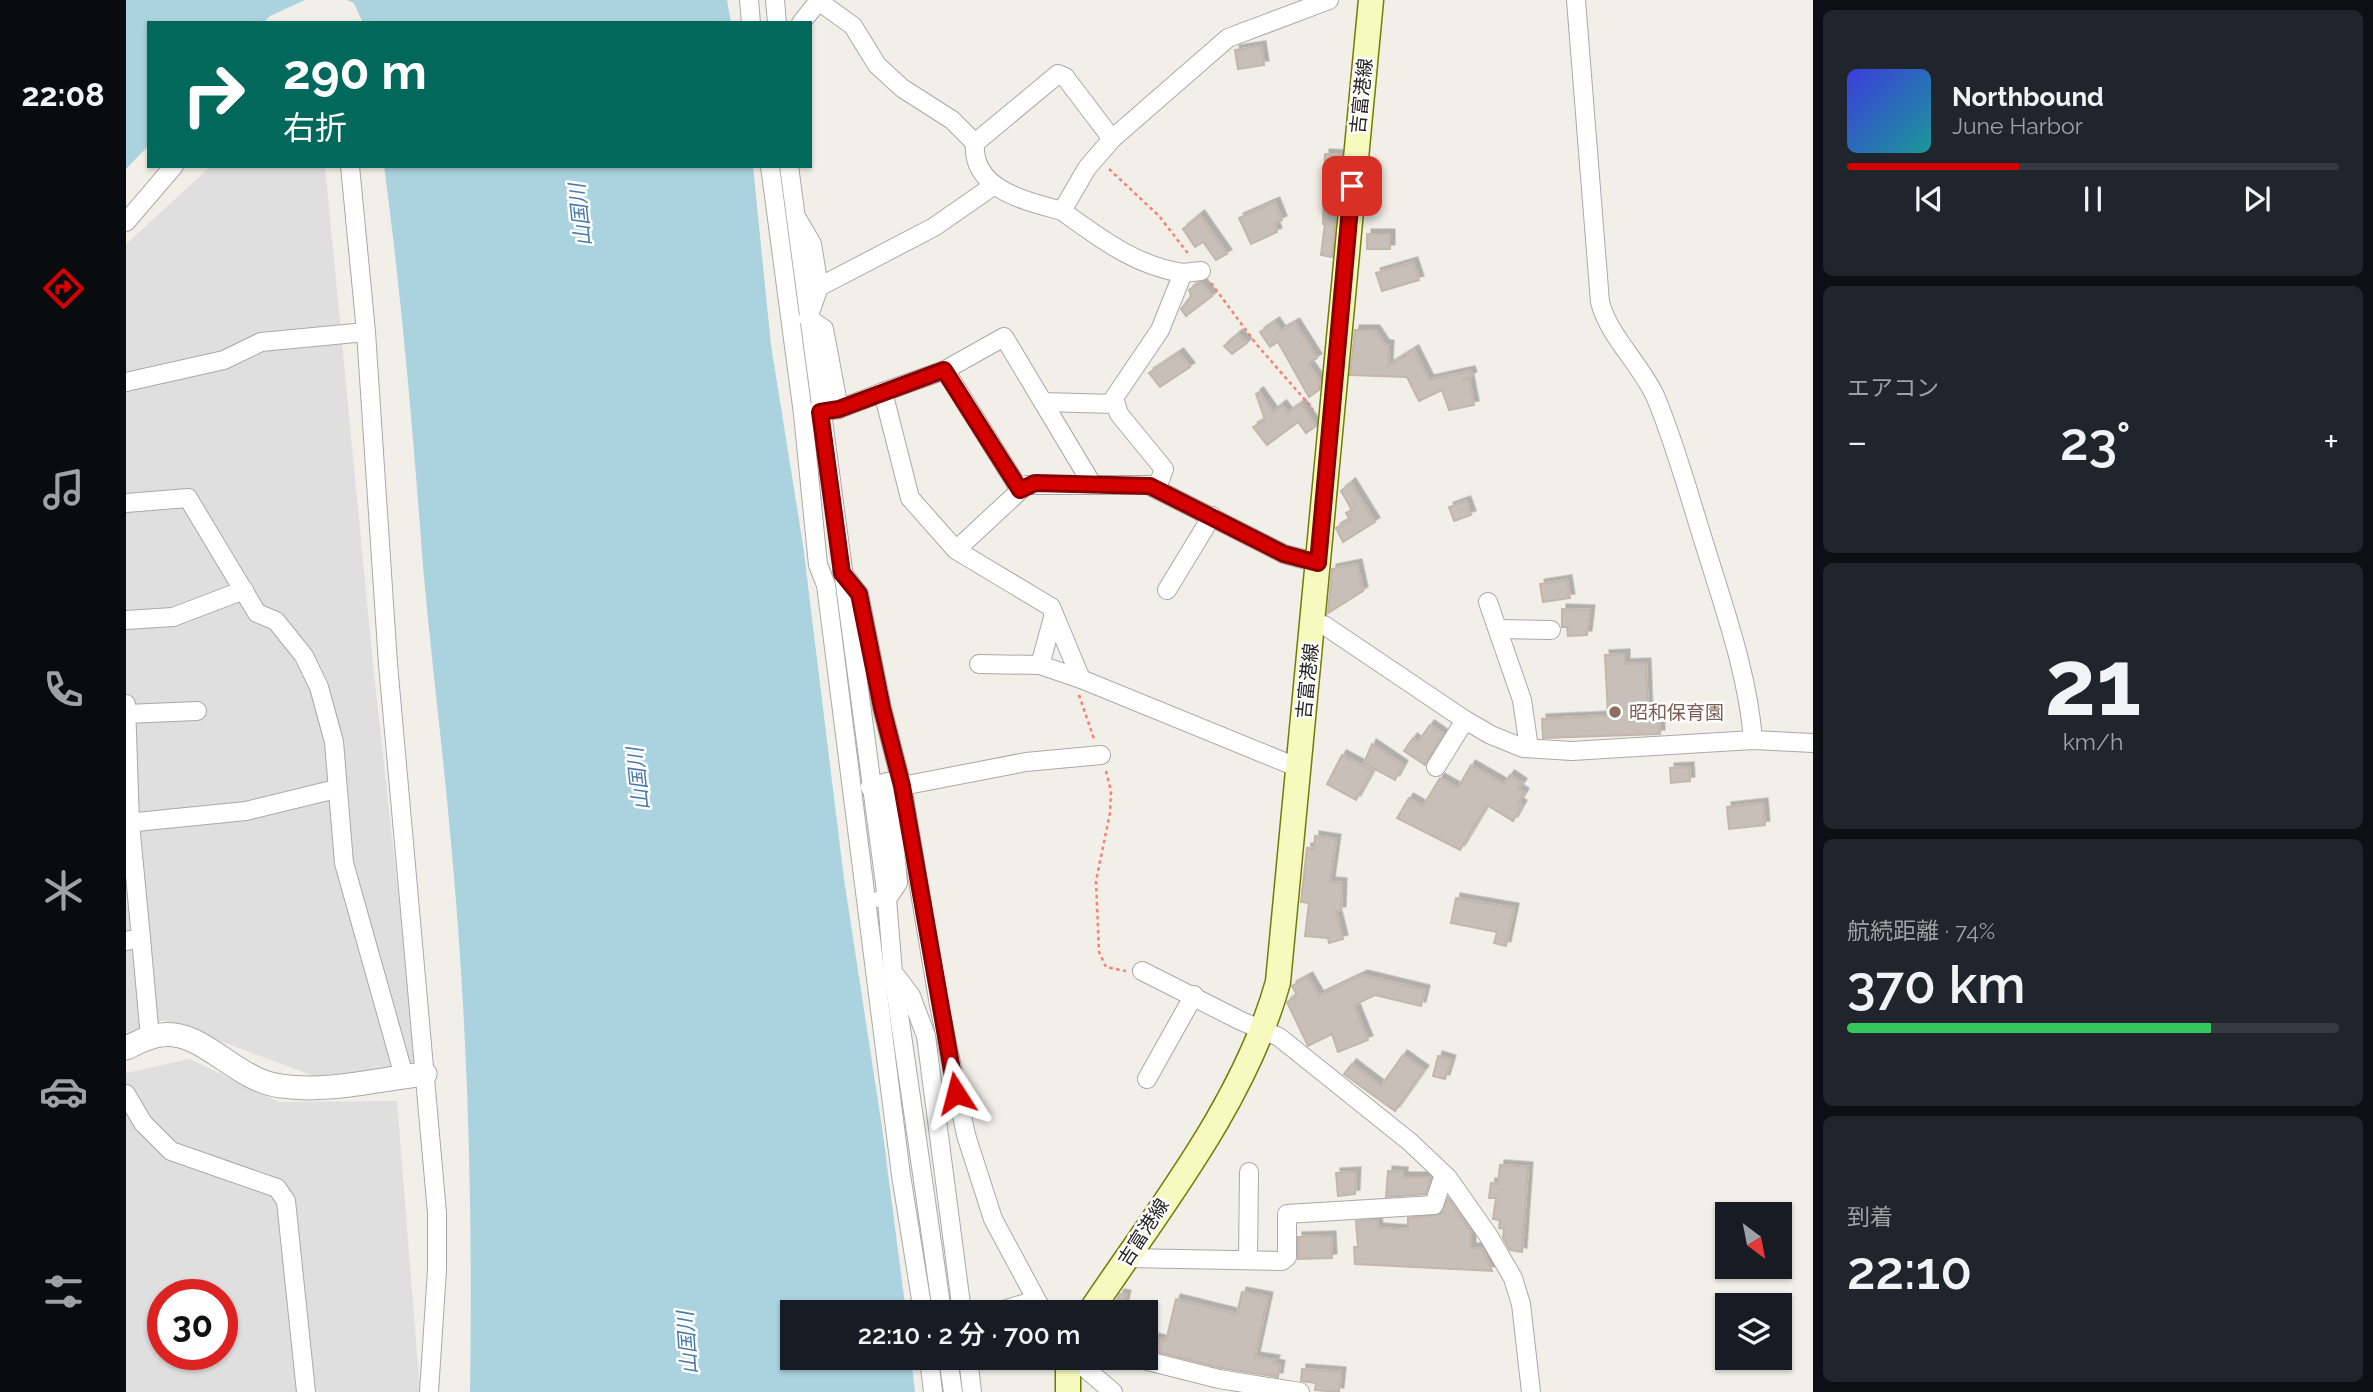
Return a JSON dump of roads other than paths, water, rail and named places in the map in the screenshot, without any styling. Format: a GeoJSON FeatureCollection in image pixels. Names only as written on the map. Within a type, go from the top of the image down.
{"type":"FeatureCollection","features":[{"type":"Feature","properties":{"kind":"main road","name":"吉富港線"},"geometry":{"type":"LineString","coordinates":[[1098,1300],[1226,1107],[1262,1031],[1273,1000],[1282,954],[1329,426],[1371,0]]}},
{"type":"Feature","properties":{"kind":"main road"},"geometry":{"type":"LineString","coordinates":[[1067,1392],[1070,1370]]}},
{"type":"Feature","properties":{"kind":"street"},"geometry":{"type":"LineString","coordinates":[[749,0],[751,21]]}},
{"type":"Feature","properties":{"kind":"street"},"geometry":{"type":"LineString","coordinates":[[775,0],[777,21]]}},
{"type":"Feature","properties":{"kind":"street"},"geometry":{"type":"LineString","coordinates":[[1576,0],[1600,302],[1605,317],[1657,400],[1724,607],[1751,712],[1753,740]]}},
{"type":"Feature","properties":{"kind":"street"},"geometry":{"type":"LineString","coordinates":[[802,21],[817,1],[853,26],[877,65],[902,88],[952,120],[975,143]]}},
{"type":"Feature","properties":{"kind":"street"},"geometry":{"type":"LineString","coordinates":[[1062,211],[1075,186],[1112,139],[1228,37],[1321,1]]}},
{"type":"Feature","properties":{"kind":"street"},"geometry":{"type":"LineString","coordinates":[[956,550],[1020,490],[1035,483],[1158,485],[1164,469],[1119,414],[1114,398],[1160,330],[1192,272],[1154,269],[1100,238],[1062,211],[993,186],[974,156],[975,143],[1058,74],[1065,77],[1112,139]]}},
{"type":"Feature","properties":{"kind":"street"},"geometry":{"type":"LineString","coordinates":[[126,222],[172,168]]}},
{"type":"Feature","properties":{"kind":"street"},"geometry":{"type":"LineString","coordinates":[[350,168],[366,332],[414,1075],[438,1237],[429,1392]]}},
{"type":"Feature","properties":{"kind":"street"},"geometry":{"type":"LineString","coordinates":[[770,168],[789,321],[811,413],[842,573],[866,758],[860,783],[864,893],[896,1039],[909,1078],[940,1300]]}},
{"type":"Feature","properties":{"kind":"street"},"geometry":{"type":"LineString","coordinates":[[789,168],[808,318],[811,413],[808,469],[818,565],[826,585],[860,783],[887,899],[905,1157],[901,1175],[921,1300]]}},
{"type":"Feature","properties":{"kind":"street"},"geometry":{"type":"LineString","coordinates":[[820,287],[934,227],[993,186]]}},
{"type":"Feature","properties":{"kind":"street"},"geometry":{"type":"LineString","coordinates":[[794,215],[812,244],[820,287],[808,318]]}},
{"type":"Feature","properties":{"kind":"street"},"geometry":{"type":"LineString","coordinates":[[789,321],[808,318],[824,329],[839,409]]}},
{"type":"Feature","properties":{"kind":"street"},"geometry":{"type":"LineString","coordinates":[[126,382],[224,360],[261,342],[366,332]]}},
{"type":"Feature","properties":{"kind":"street"},"geometry":{"type":"LineString","coordinates":[[811,413],[839,409],[944,370],[1004,337],[1092,484]]}},
{"type":"Feature","properties":{"kind":"street"},"geometry":{"type":"LineString","coordinates":[[944,370],[1020,490]]}},
{"type":"Feature","properties":{"kind":"street"},"geometry":{"type":"LineString","coordinates":[[883,392],[910,498],[956,550],[1051,607],[1082,679]]}},
{"type":"Feature","properties":{"kind":"street"},"geometry":{"type":"LineString","coordinates":[[1043,401],[1115,404]]}},
{"type":"Feature","properties":{"kind":"street"},"geometry":{"type":"LineString","coordinates":[[808,469],[828,552],[859,594],[966,1135],[985,1197],[1008,1251],[1036,1300]]}},
{"type":"Feature","properties":{"kind":"street"},"geometry":{"type":"LineString","coordinates":[[1150,486],[1284,554],[1318,563]]}},
{"type":"Feature","properties":{"kind":"street"},"geometry":{"type":"LineString","coordinates":[[126,503],[188,498],[257,612],[276,621],[314,675],[334,742],[344,863],[414,1075]]}},
{"type":"Feature","properties":{"kind":"street"},"geometry":{"type":"LineString","coordinates":[[1167,590],[1212,516]]}},
{"type":"Feature","properties":{"kind":"street"},"geometry":{"type":"LineString","coordinates":[[126,620],[173,618],[244,590]]}},
{"type":"Feature","properties":{"kind":"street"},"geometry":{"type":"LineString","coordinates":[[1488,602],[1522,700],[1529,748]]}},
{"type":"Feature","properties":{"kind":"street"},"geometry":{"type":"LineString","coordinates":[[1040,665],[1054,614]]}},
{"type":"Feature","properties":{"kind":"street"},"geometry":{"type":"LineString","coordinates":[[1313,625],[1324,625],[1491,736],[1529,748],[1572,751],[1753,740],[1813,743]]}},
{"type":"Feature","properties":{"kind":"street"},"geometry":{"type":"LineString","coordinates":[[1497,629],[1551,630]]}},
{"type":"Feature","properties":{"kind":"street"},"geometry":{"type":"LineString","coordinates":[[979,664],[1040,665],[1082,679],[1299,768]]}},
{"type":"Feature","properties":{"kind":"street"},"geometry":{"type":"LineString","coordinates":[[126,704],[134,940],[149,1038]]}},
{"type":"Feature","properties":{"kind":"street"},"geometry":{"type":"LineString","coordinates":[[126,714],[197,711]]}},
{"type":"Feature","properties":{"kind":"street"},"geometry":{"type":"LineString","coordinates":[[1436,767],[1465,720]]}},
{"type":"Feature","properties":{"kind":"street"},"geometry":{"type":"LineString","coordinates":[[860,783],[895,784],[1026,762],[1101,755]]}},
{"type":"Feature","properties":{"kind":"street"},"geometry":{"type":"LineString","coordinates":[[887,899],[898,883],[895,784]]}},
{"type":"Feature","properties":{"kind":"street"},"geometry":{"type":"LineString","coordinates":[[128,823],[246,811],[336,789]]}},
{"type":"Feature","properties":{"kind":"street"},"geometry":{"type":"LineString","coordinates":[[864,893],[887,899]]}},
{"type":"Feature","properties":{"kind":"street"},"geometry":{"type":"LineString","coordinates":[[1142,971],[1279,1037],[1410,1142],[1444,1174],[1488,1235],[1513,1278],[1521,1304],[1531,1392]]}},
{"type":"Feature","properties":{"kind":"street"},"geometry":{"type":"LineString","coordinates":[[893,972],[911,996],[926,1036],[960,1300]]}},
{"type":"Feature","properties":{"kind":"street"},"geometry":{"type":"LineString","coordinates":[[1147,1079],[1194,995]]}},
{"type":"Feature","properties":{"kind":"street"},"geometry":{"type":"LineString","coordinates":[[126,1048],[149,1038],[174,1035],[202,1043],[225,1063],[255,1079],[281,1086],[312,1087],[414,1075]]}},
{"type":"Feature","properties":{"kind":"street"},"geometry":{"type":"LineString","coordinates":[[909,1078],[951,1069]]}},
{"type":"Feature","properties":{"kind":"street"},"geometry":{"type":"LineString","coordinates":[[126,1094],[143,1123],[171,1151],[277,1188],[286,1201],[306,1392]]}},
{"type":"Feature","properties":{"kind":"street"},"geometry":{"type":"LineString","coordinates":[[1248,1260],[1249,1172]]}},
{"type":"Feature","properties":{"kind":"street"},"geometry":{"type":"LineString","coordinates":[[1126,1258],[1282,1261],[1287,1257],[1287,1214],[1434,1205],[1444,1174]]}},
{"type":"Feature","properties":{"kind":"street"},"geometry":{"type":"LineString","coordinates":[[926,1186],[945,1180]]}},
{"type":"Feature","properties":{"kind":"street"},"geometry":{"type":"LineString","coordinates":[[912,1232],[931,1228]]}},
{"type":"Feature","properties":{"kind":"street"},"geometry":{"type":"LineString","coordinates":[[1158,1364],[1219,1379],[1300,1392]]}},
{"type":"Feature","properties":{"kind":"street"},"geometry":{"type":"LineString","coordinates":[[930,1370],[933,1392]]}},
{"type":"Feature","properties":{"kind":"street"},"geometry":{"type":"LineString","coordinates":[[950,1370],[953,1392]]}},
{"type":"Feature","properties":{"kind":"street"},"geometry":{"type":"LineString","coordinates":[[969,1370],[972,1392]]}},
{"type":"Feature","properties":{"kind":"street"},"geometry":{"type":"LineString","coordinates":[[1085,1370],[1112,1392]]}},
{"type":"Feature","properties":{"kind":"water"},"geometry":{"type":"Polygon","coordinates":[[[126,0],[305,0],[270,16],[265,21],[147,21],[147,147],[126,169],[126,0]]]}},
{"type":"Feature","properties":{"kind":"water"},"geometry":{"type":"Polygon","coordinates":[[[347,0],[727,0],[731,21],[362,21],[354,3],[347,0]]]}},
{"type":"Feature","properties":{"kind":"water","name":"山国川"},"geometry":{"type":"Polygon","coordinates":[[[384,168],[753,168],[771,345],[803,545],[844,879],[882,1127],[904,1300],[780,1300],[780,1370],[912,1370],[915,1392],[470,1392],[471,1255],[462,980],[406,366],[384,168]]]}},
{"type":"Feature","properties":{"kind":"place","name":"昭和保育園"},"geometry":{"type":"Point","coordinates":[1615,712]}}]}
